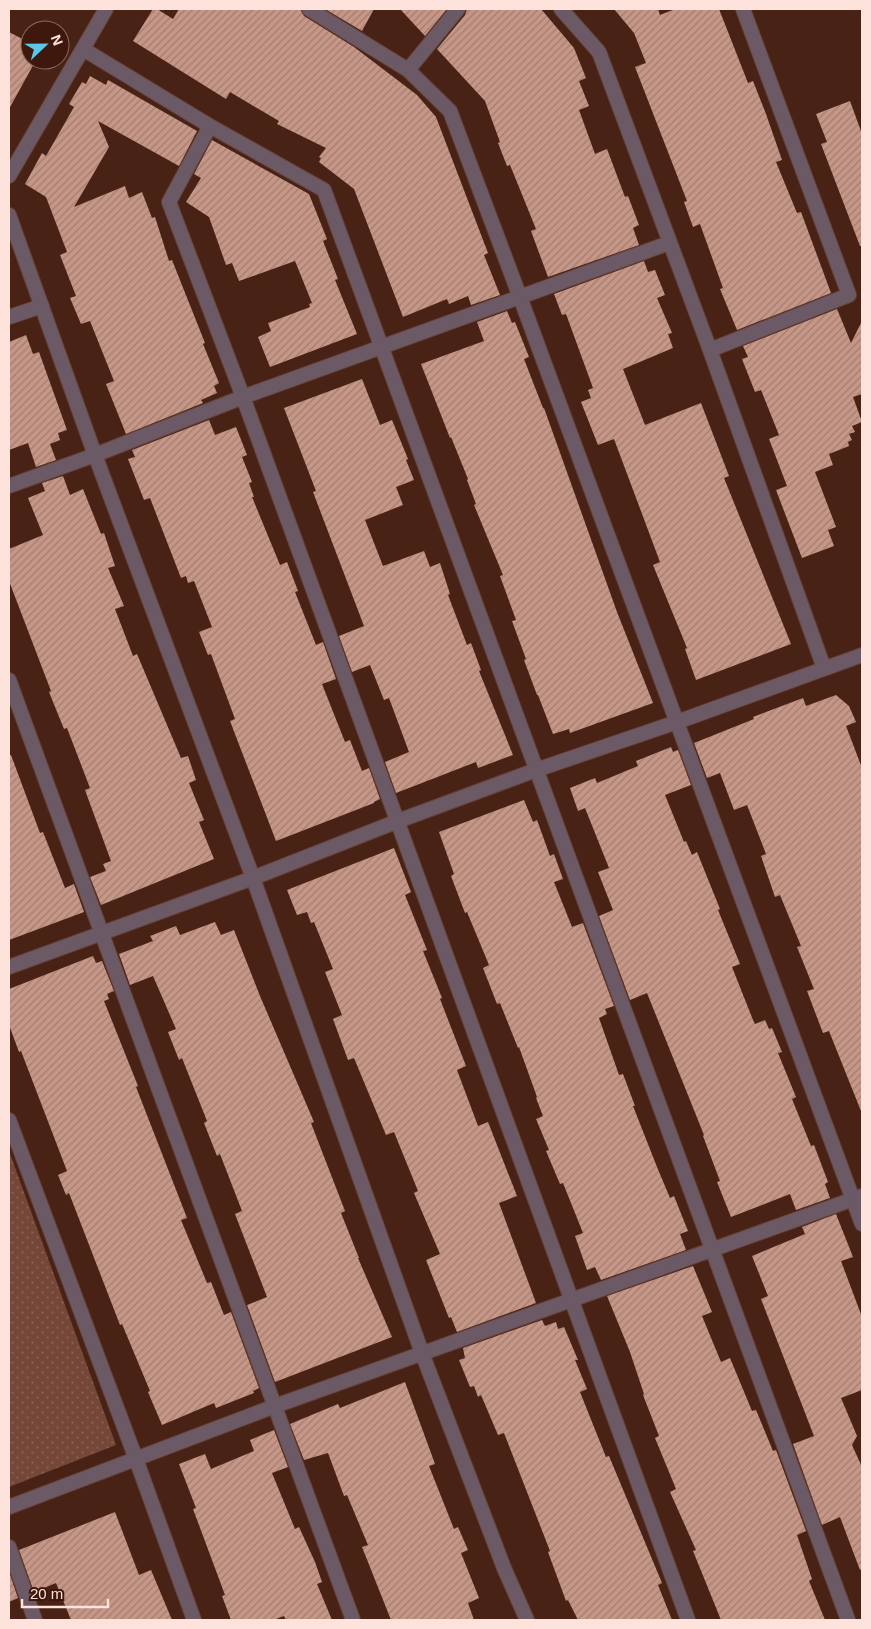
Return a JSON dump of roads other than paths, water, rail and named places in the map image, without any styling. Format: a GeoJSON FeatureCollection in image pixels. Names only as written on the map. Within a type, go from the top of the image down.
{"type":"FeatureCollection","features":[{"type":"Feature","properties":{"kind":"street"},"geometry":{"type":"LineString","coordinates":[[9,176],[106,9]]}},
{"type":"Feature","properties":{"kind":"street"},"geometry":{"type":"LineString","coordinates":[[309,9],[408,70],[450,111],[677,722],[858,1198],[862,1224]]}},
{"type":"Feature","properties":{"kind":"street"},"geometry":{"type":"LineString","coordinates":[[408,70],[458,9]]}},
{"type":"Feature","properties":{"kind":"street"},"geometry":{"type":"LineString","coordinates":[[561,9],[599,52],[710,350],[824,668]]}},
{"type":"Feature","properties":{"kind":"street"},"geometry":{"type":"LineString","coordinates":[[710,350],[849,295],[743,9]]}},
{"type":"Feature","properties":{"kind":"street"},"geometry":{"type":"LineString","coordinates":[[82,49],[210,126],[324,190],[380,348],[848,1620]]}},
{"type":"Feature","properties":{"kind":"street"},"geometry":{"type":"LineString","coordinates":[[210,126],[169,202],[243,397],[688,1620]]}},
{"type":"Feature","properties":{"kind":"street"},"geometry":{"type":"LineString","coordinates":[[9,215],[95,454],[253,878],[422,1353],[504,1568],[527,1620]]}},
{"type":"Feature","properties":{"kind":"street"},"geometry":{"type":"LineString","coordinates":[[9,486],[243,397],[669,243]]}},
{"type":"Feature","properties":{"kind":"street"},"geometry":{"type":"LineString","coordinates":[[9,317],[42,306]]}},
{"type":"Feature","properties":{"kind":"street"},"geometry":{"type":"LineString","coordinates":[[9,967],[253,878],[398,821],[536,770],[677,722],[862,655]]}},
{"type":"Feature","properties":{"kind":"street"},"geometry":{"type":"LineString","coordinates":[[9,680],[353,1620]]}},
{"type":"Feature","properties":{"kind":"street"},"geometry":{"type":"LineString","coordinates":[[9,1120],[194,1620]]}},
{"type":"Feature","properties":{"kind":"street"},"geometry":{"type":"LineString","coordinates":[[9,1507],[275,1406],[858,1198]]}},
{"type":"Feature","properties":{"kind":"street"},"geometry":{"type":"LineString","coordinates":[[9,1546],[35,1620]]}}]}
